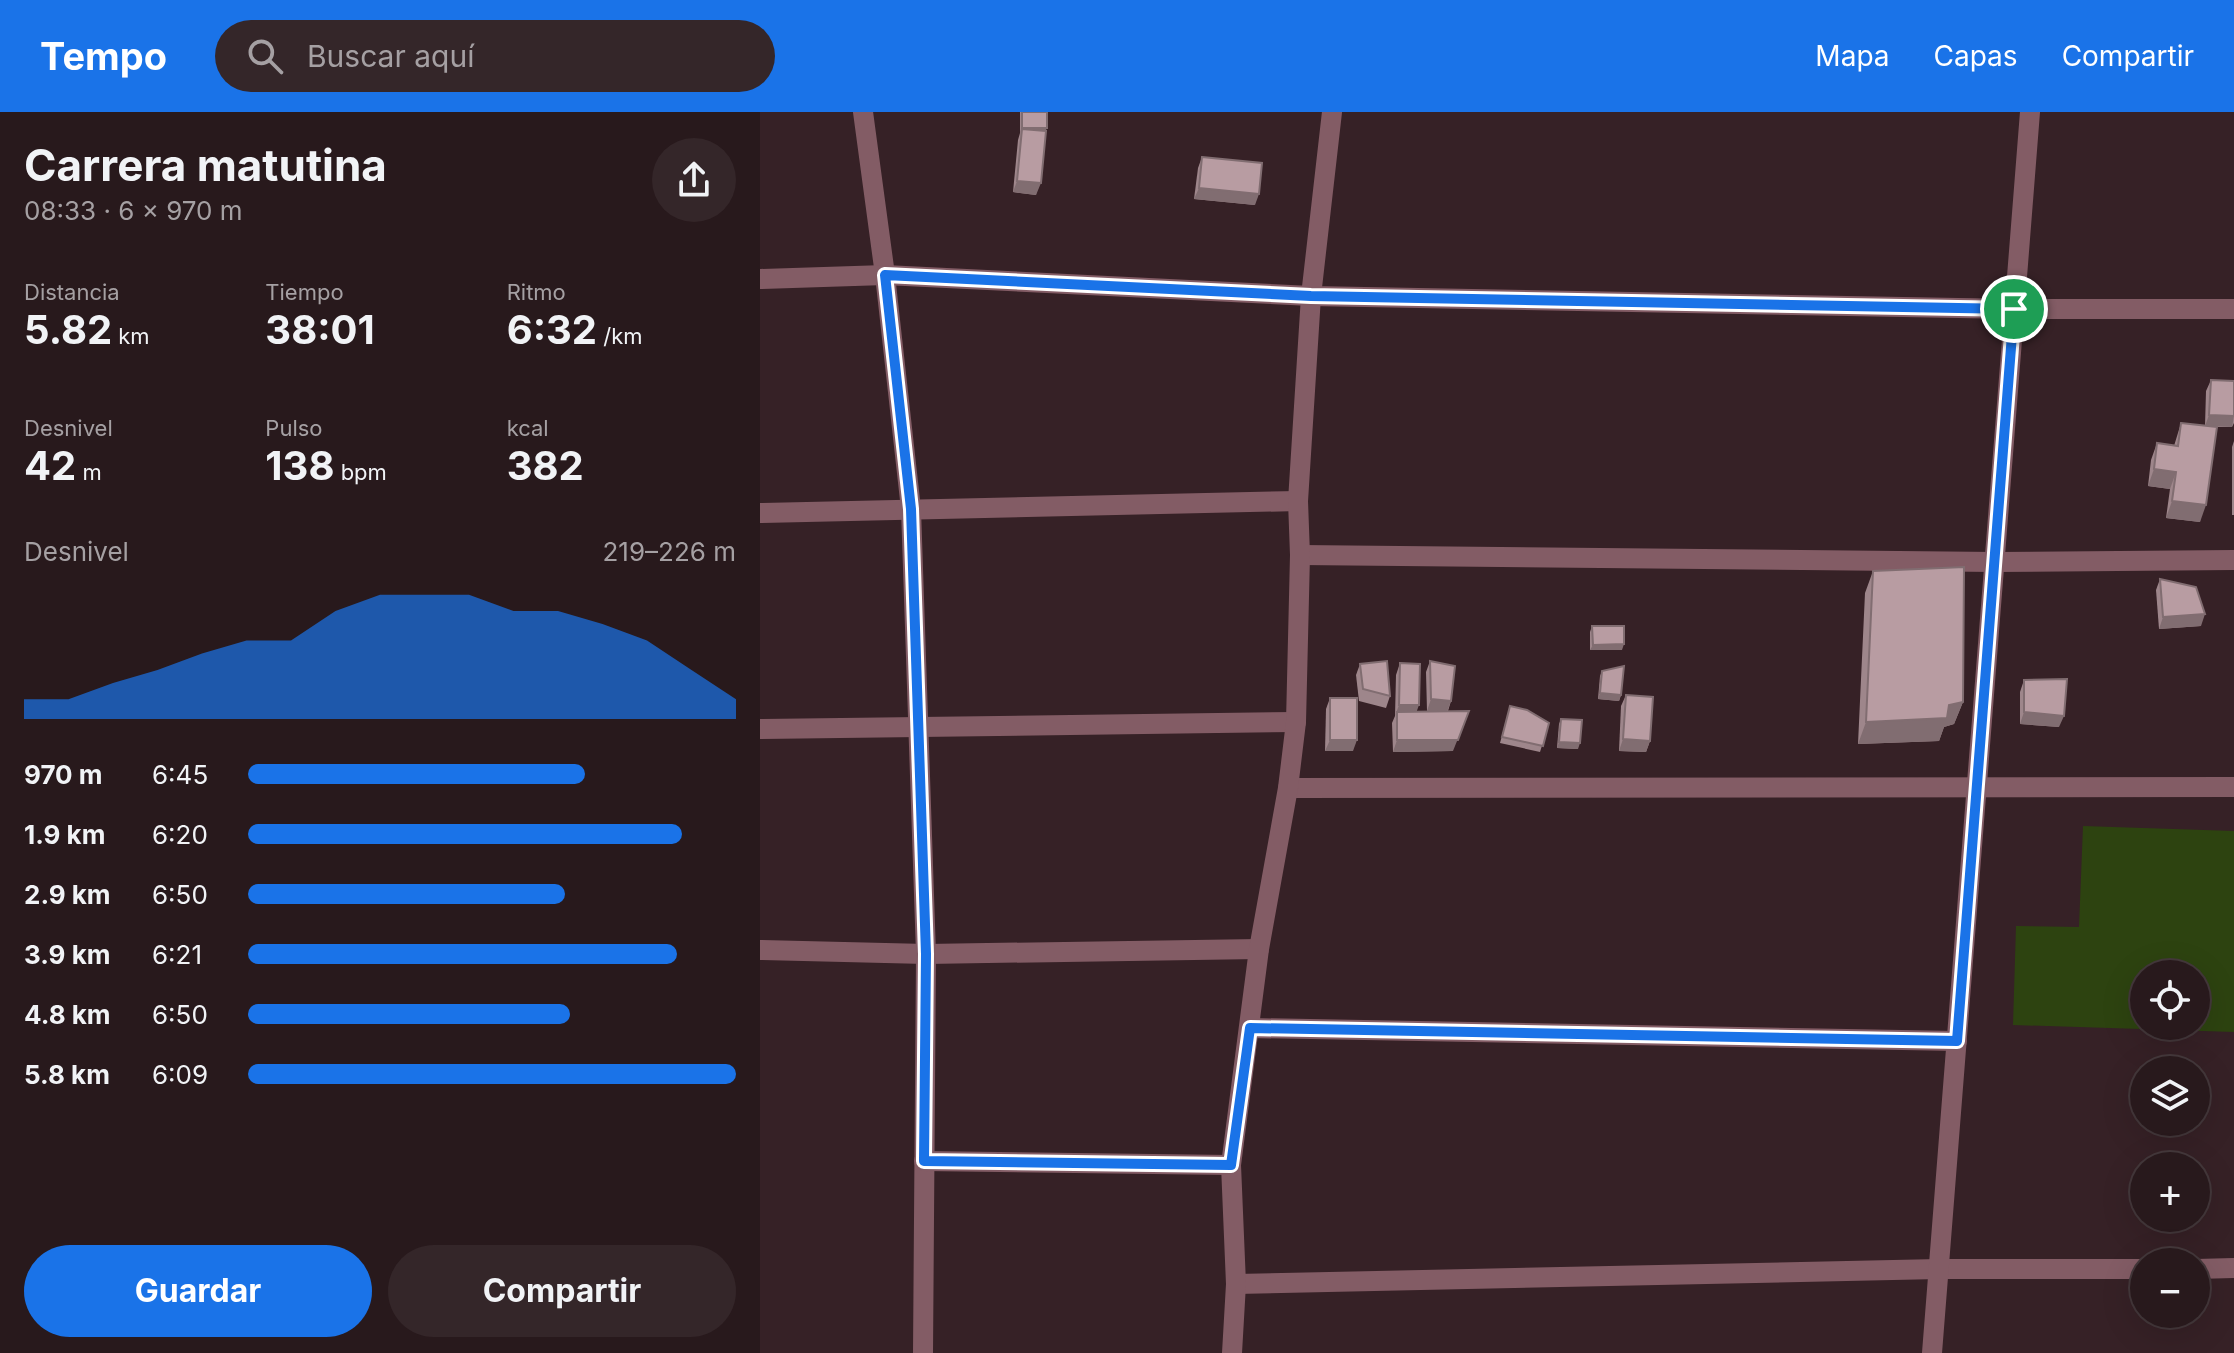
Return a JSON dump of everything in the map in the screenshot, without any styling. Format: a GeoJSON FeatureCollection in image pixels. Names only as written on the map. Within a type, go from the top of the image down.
{"type":"FeatureCollection","features":[{"type":"Feature","properties":{"kind":"street"},"geometry":{"type":"LineString","coordinates":[[863,112],[911,509],[926,954],[923,1353]]}},
{"type":"Feature","properties":{"kind":"street"},"geometry":{"type":"LineString","coordinates":[[1232,1353],[1236,1284],[1231,1165],[1259,949],[1288,788],[1296,722],[1300,555],[1298,501],[1311,296],[1332,112]]}},
{"type":"Feature","properties":{"kind":"street"},"geometry":{"type":"LineString","coordinates":[[1932,1353],[2030,112]]}},
{"type":"Feature","properties":{"kind":"street"},"geometry":{"type":"LineString","coordinates":[[760,279],[885,275],[1311,296],[2014,309],[2234,309]]}},
{"type":"Feature","properties":{"kind":"street"},"geometry":{"type":"LineString","coordinates":[[760,513],[1298,501]]}},
{"type":"Feature","properties":{"kind":"street"},"geometry":{"type":"LineString","coordinates":[[1300,555],[1995,562],[2234,560]]}},
{"type":"Feature","properties":{"kind":"street"},"geometry":{"type":"LineString","coordinates":[[760,729],[1296,722]]}},
{"type":"Feature","properties":{"kind":"street"},"geometry":{"type":"LineString","coordinates":[[1288,788],[2234,787]]}},
{"type":"Feature","properties":{"kind":"street"},"geometry":{"type":"LineString","coordinates":[[760,950],[926,954],[1259,949]]}},
{"type":"Feature","properties":{"kind":"street"},"geometry":{"type":"LineString","coordinates":[[1250,1028],[1957,1041]]}},
{"type":"Feature","properties":{"kind":"street"},"geometry":{"type":"LineString","coordinates":[[924,1161],[1231,1165]]}},
{"type":"Feature","properties":{"kind":"street"},"geometry":{"type":"LineString","coordinates":[[2210,1269],[2234,1268]]}},
{"type":"Feature","properties":{"kind":"street"},"geometry":{"type":"LineString","coordinates":[[1236,1284],[1939,1269],[2130,1269]]}},
{"type":"Feature","properties":{"kind":"green space"},"geometry":{"type":"Polygon","coordinates":[[[2083,826],[2234,831],[2234,1032],[2210,1031],[2210,960],[2130,960],[2130,1029],[2013,1025],[2016,926],[2079,927],[2083,826]]]}},
{"type":"Feature","properties":{"kind":"building"},"geometry":{"type":"Polygon","coordinates":[[[1022,112],[1047,112],[1047,128],[1022,128],[1022,112]]]}},
{"type":"Feature","properties":{"kind":"building"},"geometry":{"type":"Polygon","coordinates":[[[1022,129],[1046,131],[1041,183],[1017,181],[1022,129]]]}},
{"type":"Feature","properties":{"kind":"building"},"geometry":{"type":"Polygon","coordinates":[[[1202,157],[1262,163],[1259,194],[1199,188],[1202,157]]]}},
{"type":"Feature","properties":{"kind":"building"},"geometry":{"type":"Polygon","coordinates":[[[2211,380],[2234,381],[2234,416],[2209,415],[2211,380]]]}},
{"type":"Feature","properties":{"kind":"building"},"geometry":{"type":"Polygon","coordinates":[[[2181,423],[2217,427],[2206,505],[2172,501],[2176,472],[2154,469],[2157,443],[2178,446],[2181,423]]]}},
{"type":"Feature","properties":{"kind":"building"},"geometry":{"type":"Polygon","coordinates":[[[1964,567],[1963,702],[1949,705],[1947,718],[1866,722],[1873,571],[1964,567]]]}},
{"type":"Feature","properties":{"kind":"building"},"geometry":{"type":"Polygon","coordinates":[[[2160,579],[2196,587],[2205,614],[2163,617],[2160,579]]]}},
{"type":"Feature","properties":{"kind":"building"},"geometry":{"type":"Polygon","coordinates":[[[1592,626],[1624,626],[1624,644],[1593,645],[1592,626]]]}},
{"type":"Feature","properties":{"kind":"building"},"geometry":{"type":"Polygon","coordinates":[[[1387,661],[1390,696],[1363,689],[1360,664],[1387,661]]]}},
{"type":"Feature","properties":{"kind":"building"},"geometry":{"type":"Polygon","coordinates":[[[1430,661],[1455,666],[1451,701],[1431,699],[1430,661]]]}},
{"type":"Feature","properties":{"kind":"building"},"geometry":{"type":"Polygon","coordinates":[[[1400,663],[1420,664],[1419,705],[1399,705],[1400,663]]]}},
{"type":"Feature","properties":{"kind":"building"},"geometry":{"type":"Polygon","coordinates":[[[1624,666],[1621,695],[1600,693],[1602,671],[1624,666]]]}},
{"type":"Feature","properties":{"kind":"building"},"geometry":{"type":"Polygon","coordinates":[[[2067,679],[2064,716],[2024,712],[2024,680],[2067,679]]]}},
{"type":"Feature","properties":{"kind":"building"},"geometry":{"type":"Polygon","coordinates":[[[1626,695],[1653,697],[1650,741],[1623,739],[1626,695]]]}},
{"type":"Feature","properties":{"kind":"building"},"geometry":{"type":"Polygon","coordinates":[[[1330,698],[1357,698],[1357,740],[1330,740],[1330,698]]]}},
{"type":"Feature","properties":{"kind":"building"},"geometry":{"type":"Polygon","coordinates":[[[1510,706],[1527,710],[1549,723],[1543,746],[1502,737],[1510,706]]]}},
{"type":"Feature","properties":{"kind":"building"},"geometry":{"type":"Polygon","coordinates":[[[1469,711],[1458,740],[1397,740],[1397,712],[1469,711]]]}},
{"type":"Feature","properties":{"kind":"building"},"geometry":{"type":"Polygon","coordinates":[[[1561,719],[1582,720],[1580,743],[1559,742],[1561,719]]]}},
{"type":"Feature","properties":{"kind":"route"},"geometry":{"type":"LineString","coordinates":[[885,275],[1311,296],[2014,309],[1957,1041],[1250,1028],[1231,1165],[924,1161],[926,954],[911,509],[885,275]]}}]}
